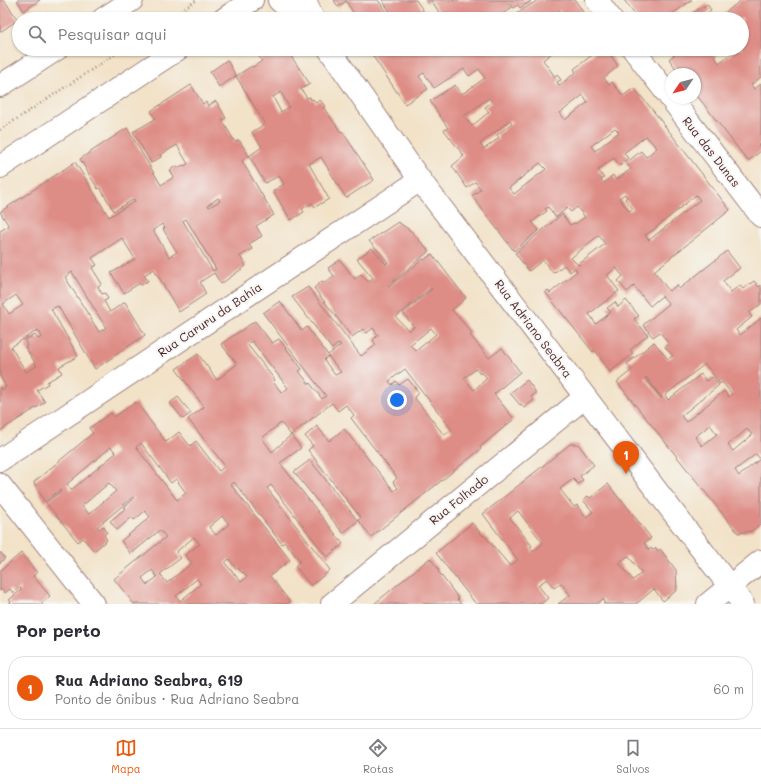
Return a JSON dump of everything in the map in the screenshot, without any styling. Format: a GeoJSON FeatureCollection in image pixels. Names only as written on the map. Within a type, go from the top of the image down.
{"type":"FeatureCollection","features":[{"type":"Feature","properties":{"kind":"street"},"geometry":{"type":"LineString","coordinates":[[114,12],[132,0]]}},
{"type":"Feature","properties":{"kind":"street"},"geometry":{"type":"LineString","coordinates":[[234,12],[252,0]]}},
{"type":"Feature","properties":{"kind":"street"},"geometry":{"type":"LineString","coordinates":[[278,0],[292,12]]}},
{"type":"Feature","properties":{"kind":"street"},"geometry":{"type":"LineString","coordinates":[[305,0],[310,12]]}},
{"type":"Feature","properties":{"kind":"street"},"geometry":{"type":"LineString","coordinates":[[597,0],[606,12]]}},
{"type":"Feature","properties":{"kind":"street"},"geometry":{"type":"LineString","coordinates":[[0,85],[46,56]]}},
{"type":"Feature","properties":{"kind":"street"},"geometry":{"type":"LineString","coordinates":[[0,167],[167,56]]}},
{"type":"Feature","properties":{"kind":"street","name":"Rua Adriano Seabra"},"geometry":{"type":"LineString","coordinates":[[334,56],[420,180],[743,604]]}},
{"type":"Feature","properties":{"kind":"street","name":"Rua das Dunas"},"geometry":{"type":"LineString","coordinates":[[638,56],[761,216]]}},
{"type":"Feature","properties":{"kind":"street","name":"Rua Caruru da Bahia"},"geometry":{"type":"LineString","coordinates":[[0,460],[420,180]]}},
{"type":"Feature","properties":{"kind":"street","name":"Rua Folhado"},"geometry":{"type":"LineString","coordinates":[[332,604],[585,397]]}},
{"type":"Feature","properties":{"kind":"street"},"geometry":{"type":"LineString","coordinates":[[0,485],[94,604]]}},
{"type":"Feature","properties":{"kind":"street"},"geometry":{"type":"LineString","coordinates":[[708,604],[761,561]]}},
{"type":"Feature","properties":{"kind":"path"},"geometry":{"type":"LineString","coordinates":[[179,12],[197,0]]}},
{"type":"Feature","properties":{"kind":"path"},"geometry":{"type":"LineString","coordinates":[[0,130],[112,56]]}},
{"type":"Feature","properties":{"kind":"building"},"geometry":{"type":"Polygon","coordinates":[[[0,0],[4,0],[12,12],[12,24],[0,32],[0,0]]]}},
{"type":"Feature","properties":{"kind":"building"},"geometry":{"type":"Polygon","coordinates":[[[17,0],[40,0],[24,11],[17,0]]]}},
{"type":"Feature","properties":{"kind":"building"},"geometry":{"type":"Polygon","coordinates":[[[334,0],[378,0],[386,12],[353,12],[346,1],[338,7],[334,0]]]}},
{"type":"Feature","properties":{"kind":"building"},"geometry":{"type":"Polygon","coordinates":[[[382,0],[416,0],[424,12],[408,12],[390,12],[382,0]]]}},
{"type":"Feature","properties":{"kind":"building"},"geometry":{"type":"Polygon","coordinates":[[[431,0],[531,0],[520,8],[518,5],[513,8],[509,2],[507,3],[511,8],[505,12],[439,12],[431,0]]]}},
{"type":"Feature","properties":{"kind":"building"},"geometry":{"type":"Polygon","coordinates":[[[538,0],[575,0],[583,12],[561,12],[560,10],[557,12],[519,12],[538,0]]]}},
{"type":"Feature","properties":{"kind":"building"},"geometry":{"type":"Polygon","coordinates":[[[624,0],[692,0],[675,12],[633,12],[624,0]]]}},
{"type":"Feature","properties":{"kind":"building"},"geometry":{"type":"Polygon","coordinates":[[[741,0],[761,0],[761,77],[751,85],[754,89],[761,84],[761,143],[758,145],[761,148],[761,151],[748,161],[701,101],[701,68],[676,68],[669,59],[673,56],[714,56],[719,63],[728,56],[749,56],[749,12],[726,12],[741,0]]]}},
{"type":"Feature","properties":{"kind":"building"},"geometry":{"type":"Polygon","coordinates":[[[707,4],[711,10],[708,12],[694,12],[707,4]]]}},
{"type":"Feature","properties":{"kind":"building"},"geometry":{"type":"Polygon","coordinates":[[[259,56],[291,56],[310,84],[301,89],[307,98],[310,97],[311,100],[313,99],[316,103],[320,100],[325,106],[323,107],[341,132],[342,131],[374,180],[346,198],[321,157],[309,164],[329,199],[315,207],[312,203],[302,209],[304,212],[291,220],[273,191],[284,184],[279,176],[265,183],[249,156],[262,147],[252,132],[265,124],[236,76],[252,66],[253,67],[262,61],[259,56]],[[281,92],[273,97],[281,112],[289,107],[281,92]]]}},
{"type":"Feature","properties":{"kind":"building"},"geometry":{"type":"Polygon","coordinates":[[[373,56],[548,56],[543,60],[555,77],[557,74],[561,80],[557,82],[559,86],[576,72],[574,69],[591,56],[611,56],[618,66],[604,78],[609,85],[612,82],[623,96],[634,88],[730,210],[654,271],[669,291],[677,285],[679,289],[727,251],[740,268],[723,281],[731,292],[740,285],[743,289],[754,281],[759,287],[761,285],[761,304],[749,313],[752,317],[736,330],[740,335],[761,318],[761,523],[752,531],[738,533],[617,382],[632,370],[627,364],[654,342],[668,359],[673,356],[665,347],[669,344],[660,332],[653,337],[643,325],[669,304],[662,296],[650,306],[634,286],[627,292],[618,281],[623,276],[616,268],[607,275],[619,291],[589,314],[593,320],[596,324],[611,312],[607,308],[615,302],[618,307],[626,300],[639,316],[634,319],[648,335],[630,350],[633,354],[610,372],[595,350],[593,352],[545,292],[548,290],[550,293],[577,271],[575,268],[570,272],[564,265],[553,273],[543,260],[529,271],[515,253],[562,214],[570,225],[575,224],[585,217],[577,207],[571,212],[567,208],[556,217],[548,207],[545,209],[547,211],[532,222],[539,230],[514,251],[472,196],[481,189],[475,182],[467,188],[452,166],[464,156],[444,130],[448,128],[430,101],[455,85],[461,94],[485,78],[479,69],[469,76],[464,69],[434,88],[424,73],[419,76],[428,89],[405,104],[373,56]],[[583,95],[560,113],[565,120],[588,102],[583,95]],[[489,98],[464,116],[472,126],[489,112],[485,107],[492,102],[489,98]],[[510,120],[480,144],[484,149],[499,138],[497,135],[512,123],[510,120]],[[615,128],[591,146],[595,151],[619,132],[615,128]],[[646,136],[624,153],[628,158],[620,166],[614,158],[598,170],[604,178],[601,180],[604,183],[613,175],[616,180],[631,169],[626,163],[641,151],[646,157],[657,148],[646,136]],[[540,163],[509,188],[514,194],[546,169],[540,163]],[[625,194],[619,198],[629,211],[633,209],[625,199],[627,197],[625,194]],[[696,195],[645,235],[649,240],[700,200],[696,195]],[[599,235],[571,258],[578,265],[605,244],[599,235]],[[705,364],[665,395],[668,400],[701,374],[706,381],[712,377],[719,385],[681,416],[686,422],[724,391],[729,397],[732,394],[722,382],[720,384],[705,364]],[[646,377],[645,378],[662,398],[646,377]],[[710,425],[695,437],[702,446],[717,434],[710,425]],[[747,429],[728,445],[733,451],[752,435],[747,429]],[[756,454],[735,470],[739,476],[760,459],[756,454]]]}},
{"type":"Feature","properties":{"kind":"building"},"geometry":{"type":"Polygon","coordinates":[[[227,60],[236,76],[219,87],[210,72],[227,60]]]}},
{"type":"Feature","properties":{"kind":"building"},"geometry":{"type":"Polygon","coordinates":[[[191,85],[203,104],[206,102],[208,106],[216,101],[226,118],[222,120],[235,142],[239,140],[249,156],[242,161],[274,215],[256,226],[262,236],[249,244],[252,249],[240,256],[246,266],[221,284],[214,273],[200,282],[206,294],[179,312],[154,269],[144,275],[148,281],[141,285],[140,283],[124,293],[111,273],[135,259],[122,238],[92,258],[97,265],[92,268],[102,284],[98,287],[102,294],[105,293],[108,299],[104,301],[110,312],[125,302],[145,335],[95,369],[58,306],[51,309],[78,356],[59,367],[62,373],[47,382],[48,384],[37,390],[45,402],[0,431],[0,387],[2,390],[6,387],[0,376],[0,231],[9,226],[0,212],[75,162],[109,217],[135,201],[134,199],[114,211],[100,188],[98,189],[80,159],[127,128],[161,185],[174,177],[170,170],[176,166],[178,168],[188,164],[177,145],[160,155],[161,157],[151,163],[133,132],[155,119],[151,111],[191,85]],[[218,198],[208,205],[209,207],[220,201],[218,198]],[[186,219],[183,221],[213,271],[216,269],[186,219]],[[162,224],[153,230],[169,257],[177,252],[163,229],[165,228],[162,224]],[[72,272],[65,277],[99,332],[106,328],[72,272]],[[16,295],[3,304],[9,314],[23,305],[16,295]],[[38,330],[11,347],[26,372],[37,366],[25,347],[27,346],[25,340],[35,335],[38,339],[42,337],[38,330]]]}},
{"type":"Feature","properties":{"kind":"building"},"geometry":{"type":"Polygon","coordinates":[[[398,222],[411,231],[429,251],[388,286],[389,287],[423,259],[424,260],[432,254],[466,298],[452,310],[472,333],[470,335],[489,358],[502,348],[520,372],[494,394],[514,419],[480,447],[481,449],[371,537],[358,520],[361,518],[308,450],[313,446],[305,436],[317,426],[329,441],[344,429],[394,491],[398,488],[393,482],[397,478],[351,418],[354,415],[346,405],[338,411],[332,403],[291,435],[301,448],[280,463],[343,544],[327,557],[271,485],[267,488],[330,570],[311,586],[295,566],[300,561],[285,542],[282,544],[234,482],[231,485],[290,560],[270,576],[290,602],[288,604],[134,604],[114,579],[166,537],[160,530],[131,554],[121,541],[150,517],[145,511],[134,520],[132,517],[117,530],[110,521],[126,508],[124,507],[134,499],[133,497],[97,527],[99,529],[103,526],[107,532],[104,535],[107,540],[94,551],[83,538],[78,542],[46,503],[61,491],[60,490],[45,502],[34,483],[93,433],[89,428],[111,413],[114,417],[136,402],[166,442],[179,432],[190,446],[196,441],[219,471],[225,466],[188,419],[204,407],[176,369],[198,354],[217,380],[237,364],[221,344],[255,321],[272,343],[279,339],[302,369],[299,371],[322,399],[326,396],[263,313],[280,301],[302,331],[307,327],[328,355],[341,345],[339,343],[332,349],[292,297],[308,287],[361,356],[376,345],[373,340],[378,335],[373,328],[367,333],[363,329],[352,337],[314,288],[322,281],[324,283],[334,276],[328,268],[340,260],[355,279],[361,274],[368,282],[373,278],[357,259],[372,248],[386,264],[388,262],[369,241],[398,222]],[[431,288],[396,317],[409,331],[414,327],[403,313],[432,289],[431,288]],[[431,328],[410,345],[416,351],[436,334],[431,328]],[[252,341],[247,344],[275,380],[273,382],[282,393],[288,388],[252,341]],[[328,356],[324,360],[335,375],[341,372],[328,356]],[[405,369],[389,381],[392,385],[396,381],[399,385],[408,379],[419,393],[414,397],[444,435],[452,430],[405,369]],[[476,369],[464,378],[474,390],[487,378],[482,372],[480,374],[476,369]],[[281,423],[262,438],[272,452],[291,435],[281,423]],[[141,443],[136,447],[177,500],[186,493],[176,479],[171,483],[141,443]],[[111,447],[67,484],[71,490],[116,453],[111,447]],[[109,483],[82,506],[89,514],[116,491],[109,483]],[[222,516],[209,527],[216,535],[229,524],[222,516]],[[194,537],[176,552],[181,558],[160,574],[167,583],[192,563],[185,555],[200,544],[194,537]],[[229,559],[225,563],[241,582],[247,577],[238,568],[236,569],[229,559]],[[152,570],[142,578],[147,585],[157,577],[152,570]],[[197,579],[176,596],[180,601],[201,584],[197,579]]]}},
{"type":"Feature","properties":{"kind":"building"},"geometry":{"type":"Polygon","coordinates":[[[527,380],[535,391],[535,394],[531,397],[534,400],[524,408],[510,393],[527,380]]]}},
{"type":"Feature","properties":{"kind":"building"},"geometry":{"type":"Polygon","coordinates":[[[178,397],[191,413],[183,419],[170,403],[178,397]]]}},
{"type":"Feature","properties":{"kind":"building"},"geometry":{"type":"Polygon","coordinates":[[[570,444],[578,444],[594,465],[580,476],[583,480],[578,484],[573,479],[560,489],[574,507],[577,505],[586,517],[593,512],[583,500],[588,496],[590,498],[608,484],[651,538],[644,543],[649,550],[651,548],[653,550],[656,548],[658,551],[660,549],[676,570],[677,590],[663,601],[654,589],[636,604],[603,604],[605,602],[603,599],[597,604],[558,604],[570,595],[561,583],[554,588],[547,579],[538,585],[548,598],[541,604],[476,604],[436,553],[472,523],[510,566],[518,560],[483,514],[570,444]],[[518,511],[510,518],[532,546],[530,547],[533,552],[543,543],[518,511]],[[628,556],[619,563],[633,580],[642,573],[628,556]]]}},
{"type":"Feature","properties":{"kind":"building"},"geometry":{"type":"Polygon","coordinates":[[[310,460],[358,521],[343,533],[294,472],[310,460]]]}},
{"type":"Feature","properties":{"kind":"building"},"geometry":{"type":"Polygon","coordinates":[[[0,552],[5,558],[0,563],[0,552]]]}},
{"type":"Feature","properties":{"kind":"building"},"geometry":{"type":"Polygon","coordinates":[[[21,553],[37,573],[33,576],[50,596],[42,603],[43,604],[8,604],[11,602],[9,600],[21,590],[20,587],[13,593],[10,589],[5,593],[2,589],[0,591],[0,571],[21,553]]]}},
{"type":"Feature","properties":{"kind":"building"},"geometry":{"type":"Polygon","coordinates":[[[430,558],[461,604],[374,604],[430,558]]]}},
{"type":"Feature","properties":{"kind":"place","name":"Rua Adriano Seabra, 619"},"geometry":{"type":"Point","coordinates":[626,474]}}]}
